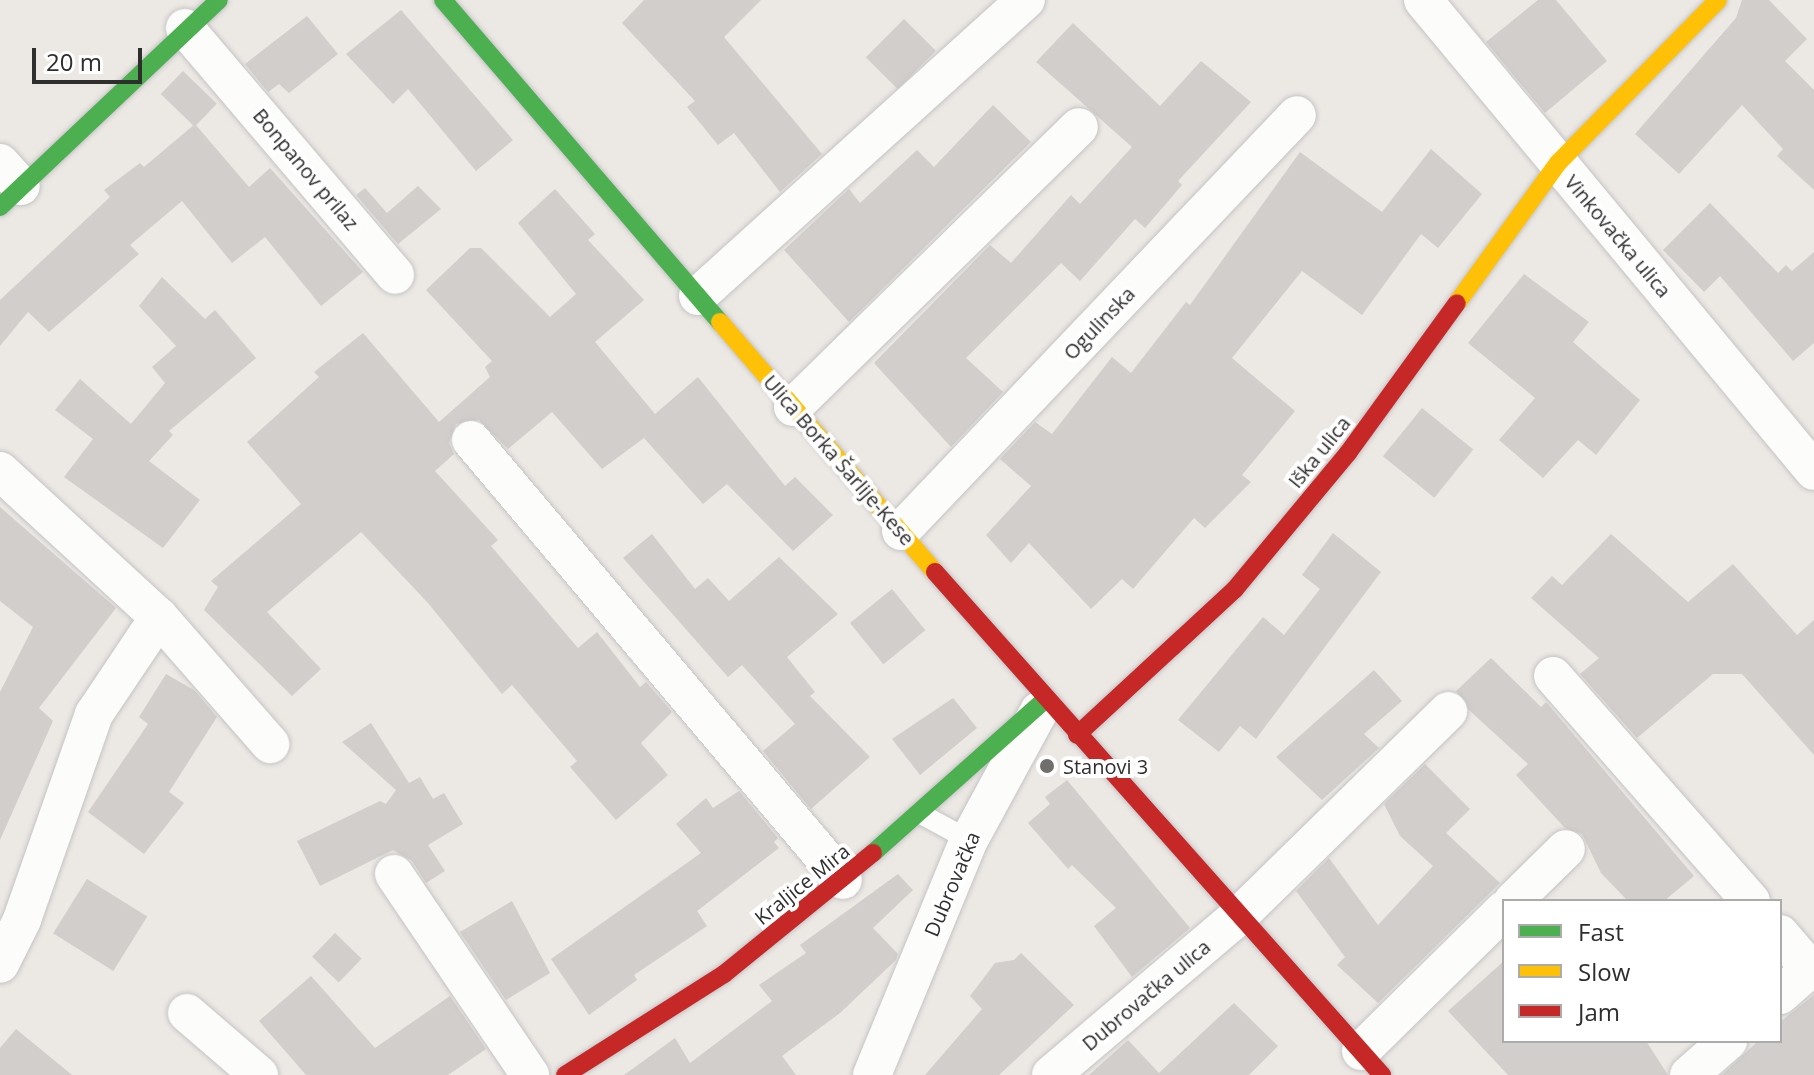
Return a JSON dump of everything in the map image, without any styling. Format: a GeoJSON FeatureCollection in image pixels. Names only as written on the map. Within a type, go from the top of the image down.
{"type":"FeatureCollection","features":[{"type":"Feature","properties":{"kind":"street"},"geometry":{"type":"LineString","coordinates":[[7,185],[219,0]]}},
{"type":"Feature","properties":{"kind":"street","name":"Ulica Borka Šarlije-Kese"},"geometry":{"type":"LineString","coordinates":[[443,0],[1045,700],[1372,1063]]}},
{"type":"Feature","properties":{"kind":"street"},"geometry":{"type":"LineString","coordinates":[[698,296],[1026,0]]}},
{"type":"Feature","properties":{"kind":"street","name":"Iška ulica"},"geometry":{"type":"LineString","coordinates":[[1077,735],[1235,589],[1348,453],[1558,163],[1718,0]]}},
{"type":"Feature","properties":{"kind":"street","name":"Vinkovačka ulica"},"geometry":{"type":"LineString","coordinates":[[1429,2],[1558,163],[1814,471]]}},
{"type":"Feature","properties":{"kind":"street","name":"Bonpanov prilaz"},"geometry":{"type":"LineString","coordinates":[[185,28],[395,275]]}},
{"type":"Feature","properties":{"kind":"street","name":"Ogulinska"},"geometry":{"type":"LineString","coordinates":[[901,531],[1297,115]]}},
{"type":"Feature","properties":{"kind":"street"},"geometry":{"type":"LineString","coordinates":[[793,407],[1079,127]]}},
{"type":"Feature","properties":{"kind":"street"},"geometry":{"type":"LineString","coordinates":[[471,440],[843,880]]}},
{"type":"Feature","properties":{"kind":"street"},"geometry":{"type":"LineString","coordinates":[[0,471],[159,617],[270,744]]}},
{"type":"Feature","properties":{"kind":"street"},"geometry":{"type":"LineString","coordinates":[[0,964],[22,920],[94,714],[159,617]]}},
{"type":"Feature","properties":{"kind":"street"},"geometry":{"type":"LineString","coordinates":[[1553,676],[1749,899]]}},
{"type":"Feature","properties":{"kind":"street","name":"Kraljice Mira"},"geometry":{"type":"LineString","coordinates":[[565,1075],[724,974],[921,814],[1045,700]]}},
{"type":"Feature","properties":{"kind":"street","name":"Dubrovačka"},"geometry":{"type":"LineString","coordinates":[[872,1075],[969,840],[1045,700]]}},
{"type":"Feature","properties":{"kind":"street"},"geometry":{"type":"LineString","coordinates":[[1241,914],[1448,711]]}},
{"type":"Feature","properties":{"kind":"street"},"geometry":{"type":"LineString","coordinates":[[1515,899],[1566,849]]}},
{"type":"Feature","properties":{"kind":"street"},"geometry":{"type":"LineString","coordinates":[[394,874],[530,1075]]}},
{"type":"Feature","properties":{"kind":"street"},"geometry":{"type":"LineString","coordinates":[[1372,1063],[1502,912]]}},
{"type":"Feature","properties":{"kind":"street","name":"Dubrovačka ulica"},"geometry":{"type":"LineString","coordinates":[[1051,1075],[1241,914]]}},
{"type":"Feature","properties":{"kind":"street"},"geometry":{"type":"LineString","coordinates":[[1782,936],[1810,969],[1782,993]]}},
{"type":"Feature","properties":{"kind":"street"},"geometry":{"type":"LineString","coordinates":[[187,1013],[259,1075]]}},
{"type":"Feature","properties":{"kind":"street"},"geometry":{"type":"LineString","coordinates":[[1689,1075],[1726,1043]]}},
{"type":"Feature","properties":{"kind":"lane"},"geometry":{"type":"LineString","coordinates":[[921,814],[969,840]]}},
{"type":"Feature","properties":{"kind":"building"},"geometry":{"type":"Polygon","coordinates":[[[644,0],[761,0],[724,37],[822,154],[780,192],[734,133],[718,145],[687,107],[695,101],[622,23],[644,0]]]}},
{"type":"Feature","properties":{"kind":"building"},"geometry":{"type":"Polygon","coordinates":[[[1538,0],[1556,0],[1607,61],[1545,113],[1486,42],[1538,0]]]}},
{"type":"Feature","properties":{"kind":"building"},"geometry":{"type":"Polygon","coordinates":[[[1742,0],[1769,0],[1807,39],[1785,61],[1814,90],[1814,190],[1777,156],[1783,149],[1742,105],[1679,174],[1635,134],[1736,18],[1742,0]]]}},
{"type":"Feature","properties":{"kind":"building"},"geometry":{"type":"Polygon","coordinates":[[[401,10],[513,140],[476,171],[408,89],[393,104],[346,54],[401,10]]]}},
{"type":"Feature","properties":{"kind":"building"},"geometry":{"type":"Polygon","coordinates":[[[307,16],[338,54],[289,93],[279,84],[268,92],[245,64],[307,16]]]}},
{"type":"Feature","properties":{"kind":"building"},"geometry":{"type":"Polygon","coordinates":[[[904,19],[936,51],[898,89],[866,57],[904,19]]]}},
{"type":"Feature","properties":{"kind":"building"},"geometry":{"type":"Polygon","coordinates":[[[1073,23],[1160,106],[1201,61],[1251,102],[1178,181],[1182,185],[1145,228],[1135,219],[1080,281],[1061,263],[966,358],[1003,392],[951,447],[874,363],[990,245],[1011,263],[1071,195],[1080,204],[1132,147],[1036,62],[1073,23]]]}},
{"type":"Feature","properties":{"kind":"building"},"geometry":{"type":"Polygon","coordinates":[[[183,71],[217,104],[195,127],[161,94],[183,71]]]}},
{"type":"Feature","properties":{"kind":"building"},"geometry":{"type":"Polygon","coordinates":[[[993,105],[1031,142],[849,322],[784,250],[849,189],[860,203],[917,150],[934,167],[993,105]]]}},
{"type":"Feature","properties":{"kind":"building"},"geometry":{"type":"Polygon","coordinates":[[[195,124],[249,187],[270,168],[363,272],[321,306],[265,237],[232,263],[182,201],[130,245],[139,254],[49,332],[28,312],[0,346],[0,300],[110,197],[104,190],[140,163],[144,167],[195,124]]]}},
{"type":"Feature","properties":{"kind":"building"},"geometry":{"type":"Polygon","coordinates":[[[1431,149],[1482,194],[1438,248],[1421,234],[1362,315],[1302,271],[1232,358],[1295,411],[1242,475],[1251,482],[1205,528],[1194,518],[1133,589],[1122,579],[1091,609],[1029,543],[1011,563],[986,535],[1031,486],[1000,459],[1035,422],[1052,434],[1112,357],[1131,373],[1186,302],[1190,305],[1300,152],[1382,212],[1431,149]]]}},
{"type":"Feature","properties":{"kind":"building"},"geometry":{"type":"Polygon","coordinates":[[[418,186],[441,209],[398,244],[356,195],[365,188],[387,213],[418,186]]]}},
{"type":"Feature","properties":{"kind":"building"},"geometry":{"type":"Polygon","coordinates":[[[555,189],[595,234],[588,240],[644,300],[595,342],[655,414],[698,377],[785,486],[795,477],[833,515],[793,551],[727,484],[703,504],[644,438],[602,469],[552,412],[508,449],[479,420],[456,424],[449,443],[454,454],[435,471],[498,540],[491,546],[578,648],[597,632],[640,687],[646,682],[672,712],[641,743],[668,775],[616,820],[570,767],[577,761],[512,685],[502,694],[428,603],[361,532],[267,612],[321,669],[292,696],[204,610],[218,587],[211,581],[301,504],[247,442],[319,377],[314,372],[363,333],[439,422],[490,377],[485,367],[492,361],[426,290],[470,248],[481,248],[550,317],[576,294],[518,223],[555,189]]]}},
{"type":"Feature","properties":{"kind":"building"},"geometry":{"type":"Polygon","coordinates":[[[1710,203],[1778,273],[1786,265],[1792,271],[1814,252],[1814,343],[1793,361],[1720,276],[1704,292],[1663,250],[1710,203]]]}},
{"type":"Feature","properties":{"kind":"building"},"geometry":{"type":"Polygon","coordinates":[[[1524,274],[1589,322],[1573,342],[1640,400],[1596,455],[1578,440],[1543,478],[1499,440],[1535,398],[1468,343],[1524,274]]]}},
{"type":"Feature","properties":{"kind":"building"},"geometry":{"type":"Polygon","coordinates":[[[162,277],[205,319],[215,310],[256,358],[169,431],[173,435],[149,461],[200,500],[163,548],[64,477],[93,439],[55,410],[80,379],[131,424],[165,383],[152,367],[176,346],[139,306],[162,277]]]}},
{"type":"Feature","properties":{"kind":"building"},"geometry":{"type":"Polygon","coordinates":[[[1422,408],[1473,450],[1434,498],[1383,456],[1422,408]]]}},
{"type":"Feature","properties":{"kind":"building"},"geometry":{"type":"Polygon","coordinates":[[[0,507],[116,608],[39,708],[53,721],[0,840],[0,692],[33,627],[0,601],[0,507]]]}},
{"type":"Feature","properties":{"kind":"building"},"geometry":{"type":"Polygon","coordinates":[[[1333,533],[1381,572],[1256,739],[1240,726],[1219,752],[1178,720],[1263,617],[1284,635],[1320,589],[1302,575],[1333,533]]]}},
{"type":"Feature","properties":{"kind":"building"},"geometry":{"type":"Polygon","coordinates":[[[652,534],[695,589],[708,578],[729,601],[779,557],[838,614],[787,657],[815,692],[810,696],[870,757],[811,809],[763,751],[795,724],[742,665],[728,677],[623,558],[652,534]]]}},
{"type":"Feature","properties":{"kind":"building"},"geometry":{"type":"Polygon","coordinates":[[[1611,534],[1688,602],[1733,564],[1797,635],[1814,620],[1814,755],[1742,674],[1713,674],[1637,738],[1580,674],[1599,658],[1531,598],[1552,576],[1562,585],[1611,534]]]}},
{"type":"Feature","properties":{"kind":"building"},"geometry":{"type":"Polygon","coordinates":[[[892,589],[925,630],[883,664],[850,623],[892,589]]]}},
{"type":"Feature","properties":{"kind":"building"},"geometry":{"type":"Polygon","coordinates":[[[1491,658],[1541,707],[1546,702],[1694,876],[1666,899],[1626,899],[1601,873],[1582,834],[1565,828],[1516,775],[1528,764],[1469,710],[1456,691],[1491,658]]]}},
{"type":"Feature","properties":{"kind":"building"},"geometry":{"type":"Polygon","coordinates":[[[1374,670],[1402,701],[1364,734],[1379,748],[1322,800],[1276,757],[1374,670]]]}},
{"type":"Feature","properties":{"kind":"building"},"geometry":{"type":"Polygon","coordinates":[[[166,674],[194,690],[217,717],[169,792],[184,803],[144,854],[88,812],[148,724],[139,717],[166,674]]]}},
{"type":"Feature","properties":{"kind":"building"},"geometry":{"type":"Polygon","coordinates":[[[953,698],[977,728],[920,775],[892,739],[953,698]]]}},
{"type":"Feature","properties":{"kind":"building"},"geometry":{"type":"Polygon","coordinates":[[[371,723],[409,783],[420,777],[433,799],[444,793],[463,824],[428,845],[445,871],[426,883],[412,861],[393,850],[320,886],[297,841],[380,801],[386,804],[396,790],[342,742],[371,723]]]}},
{"type":"Feature","properties":{"kind":"building"},"geometry":{"type":"Polygon","coordinates":[[[1425,764],[1470,809],[1446,833],[1500,883],[1378,1003],[1337,965],[1345,957],[1296,891],[1329,858],[1378,925],[1433,866],[1400,836],[1384,804],[1425,764]]]}},
{"type":"Feature","properties":{"kind":"building"},"geometry":{"type":"Polygon","coordinates":[[[1067,780],[1190,928],[1132,977],[1094,926],[1116,908],[1072,865],[1068,869],[1028,823],[1050,804],[1045,797],[1067,780]]]}},
{"type":"Feature","properties":{"kind":"building"},"geometry":{"type":"Polygon","coordinates":[[[739,791],[778,838],[774,842],[779,848],[697,911],[707,926],[634,975],[637,980],[589,1015],[551,959],[701,853],[676,824],[706,798],[713,808],[739,791]]]}},
{"type":"Feature","properties":{"kind":"building"},"geometry":{"type":"Polygon","coordinates":[[[898,874],[913,890],[873,928],[898,954],[896,960],[840,1013],[782,1056],[796,1075],[624,1075],[675,1038],[690,1063],[772,1001],[759,985],[806,953],[800,945],[898,874]]]}},
{"type":"Feature","properties":{"kind":"building"},"geometry":{"type":"Polygon","coordinates":[[[87,879],[147,917],[113,971],[53,933],[87,879]]]}},
{"type":"Feature","properties":{"kind":"building"},"geometry":{"type":"Polygon","coordinates":[[[512,901],[550,973],[506,1000],[460,932],[512,901]]]}},
{"type":"Feature","properties":{"kind":"building"},"geometry":{"type":"Polygon","coordinates":[[[335,933],[362,959],[339,982],[312,957],[335,933]]]}},
{"type":"Feature","properties":{"kind":"building"},"geometry":{"type":"Polygon","coordinates":[[[1021,953],[1074,1005],[999,1075],[925,1075],[982,1009],[970,996],[995,963],[1014,960],[1021,953]]]}},
{"type":"Feature","properties":{"kind":"building"},"geometry":{"type":"Polygon","coordinates":[[[1502,963],[1502,1043],[1647,1043],[1668,1075],[1508,1075],[1448,1011],[1502,963]]]}},
{"type":"Feature","properties":{"kind":"building"},"geometry":{"type":"Polygon","coordinates":[[[311,976],[375,1048],[450,996],[486,1049],[448,1075],[306,1075],[259,1021],[311,976]]]}},
{"type":"Feature","properties":{"kind":"building"},"geometry":{"type":"Polygon","coordinates":[[[1814,995],[1814,1075],[1722,1075],[1756,1043],[1782,1043],[1782,1020],[1814,995]]]}},
{"type":"Feature","properties":{"kind":"building"},"geometry":{"type":"Polygon","coordinates":[[[1234,1003],[1278,1046],[1249,1075],[1089,1075],[1128,1040],[1159,1073],[1234,1003]]]}},
{"type":"Feature","properties":{"kind":"building"},"geometry":{"type":"Polygon","coordinates":[[[16,1029],[72,1075],[0,1075],[0,1048],[16,1029]]]}},
{"type":"Feature","properties":{"kind":"traffic: fast"},"geometry":{"type":"LineString","coordinates":[[0,207],[219,0]]}},
{"type":"Feature","properties":{"kind":"traffic: fast"},"geometry":{"type":"LineString","coordinates":[[443,0],[720,322]]}},
{"type":"Feature","properties":{"kind":"traffic: fast"},"geometry":{"type":"LineString","coordinates":[[873,853],[1045,700]]}},
{"type":"Feature","properties":{"kind":"traffic: slow"},"geometry":{"type":"LineString","coordinates":[[1457,303],[1558,163],[1718,0]]}},
{"type":"Feature","properties":{"kind":"traffic: slow"},"geometry":{"type":"LineString","coordinates":[[720,322],[935,572]]}},
{"type":"Feature","properties":{"kind":"traffic: jam"},"geometry":{"type":"LineString","coordinates":[[1077,735],[1235,589],[1348,453],[1457,303]]}},
{"type":"Feature","properties":{"kind":"traffic: jam"},"geometry":{"type":"LineString","coordinates":[[935,572],[1382,1075]]}},
{"type":"Feature","properties":{"kind":"traffic: jam"},"geometry":{"type":"LineString","coordinates":[[565,1075],[724,974],[873,853]]}},
{"type":"Feature","properties":{"kind":"place","name":"Stanovi 3"},"geometry":{"type":"Point","coordinates":[1047,766]}}]}
